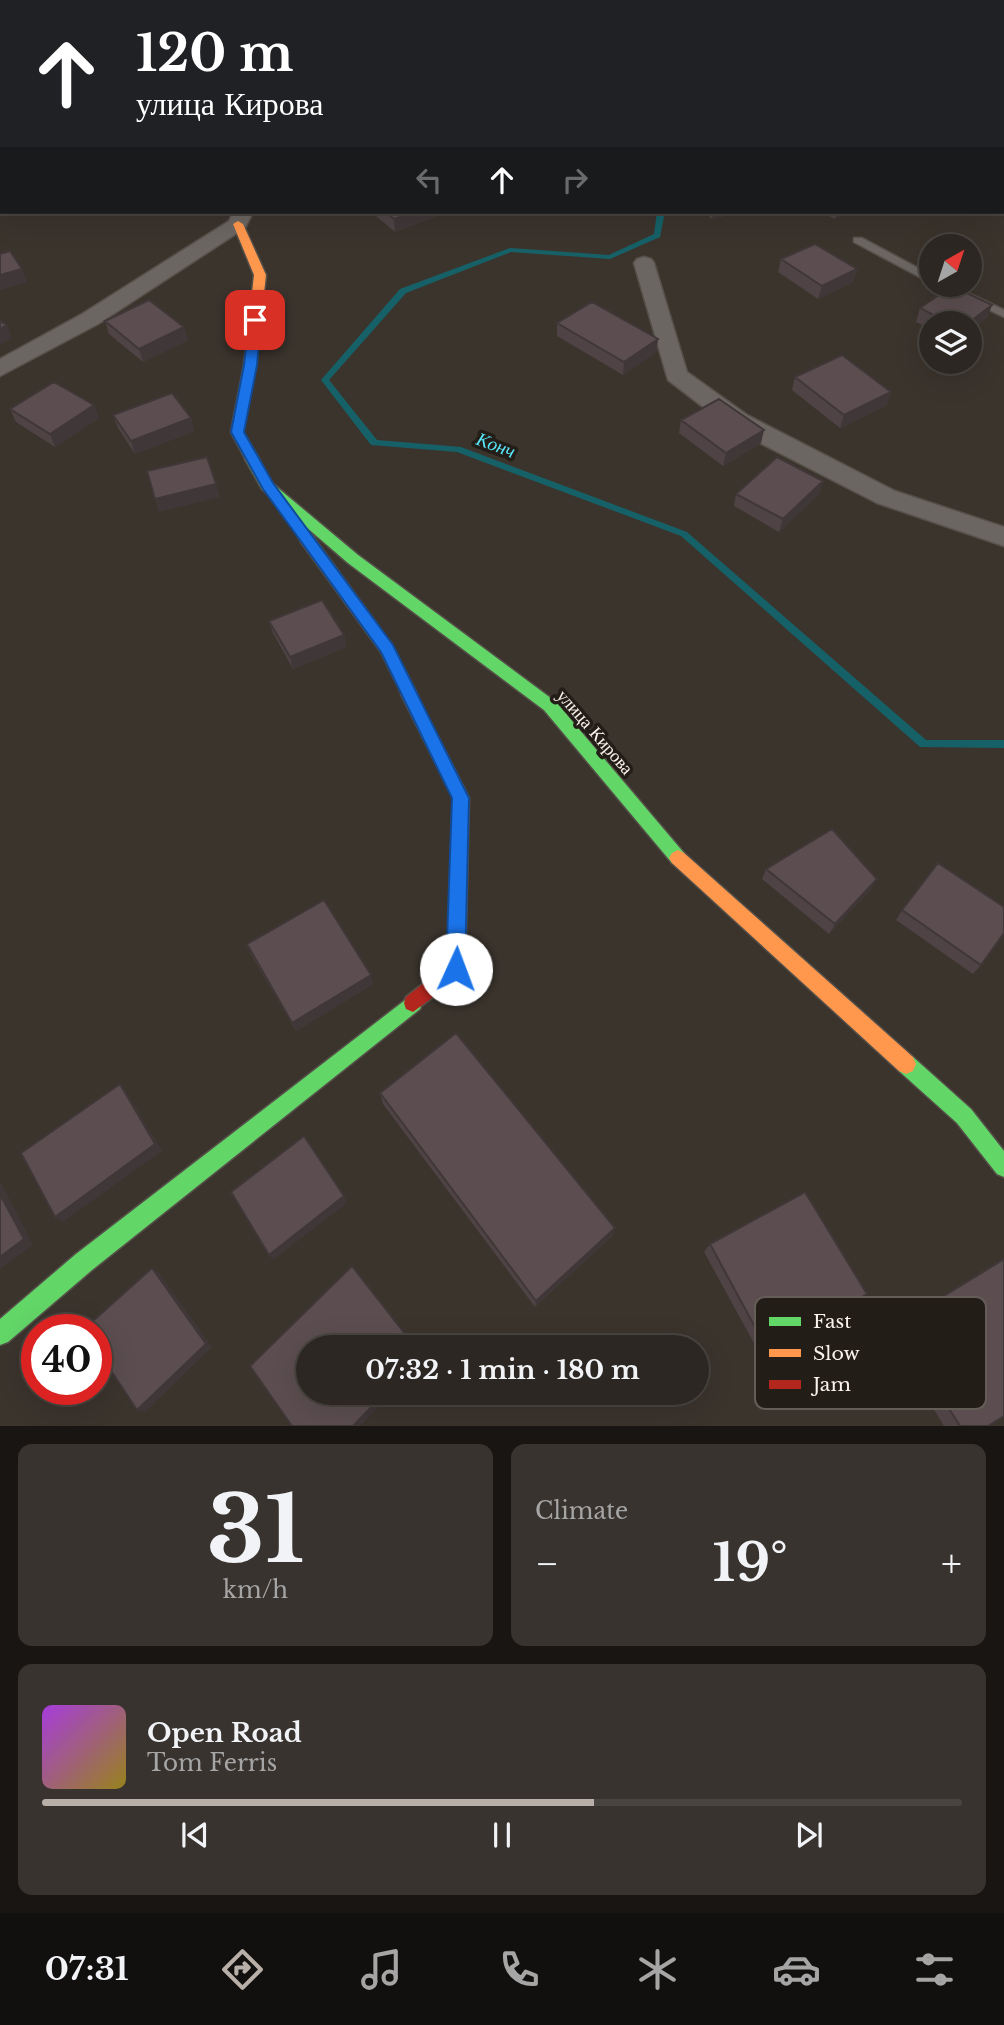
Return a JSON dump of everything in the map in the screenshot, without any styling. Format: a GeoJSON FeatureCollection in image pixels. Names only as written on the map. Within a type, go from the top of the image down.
{"type":"FeatureCollection","features":[{"type":"Feature","properties":{"kind":"street"},"geometry":{"type":"LineString","coordinates":[[0,369],[90,319],[240,218]]}},
{"type":"Feature","properties":{"kind":"street","name":"улица Кирова"},"geometry":{"type":"LineString","coordinates":[[240,218],[260,275],[250,365],[237,432],[267,486],[353,559],[551,706],[674,854],[964,1116],[1004,1167]]}},
{"type":"Feature","properties":{"kind":"street"},"geometry":{"type":"LineString","coordinates":[[644,263],[676,375],[738,421],[886,497],[1004,537]]}},
{"type":"Feature","properties":{"kind":"street"},"geometry":{"type":"LineString","coordinates":[[0,1334],[84,1262],[456,969],[461,798],[387,649],[267,486]]}},
{"type":"Feature","properties":{"kind":"lane"},"geometry":{"type":"LineString","coordinates":[[858,240],[919,273]]}},
{"type":"Feature","properties":{"kind":"lane"},"geometry":{"type":"LineString","coordinates":[[969,298],[1004,314]]}},
{"type":"Feature","properties":{"kind":"building"},"geometry":{"type":"Polygon","coordinates":[[[388,214],[408,214],[394,219],[388,214]]]}},
{"type":"Feature","properties":{"kind":"building"},"geometry":{"type":"Polygon","coordinates":[[[815,244],[857,269],[822,286],[781,259],[815,244]]]}},
{"type":"Feature","properties":{"kind":"building"},"geometry":{"type":"Polygon","coordinates":[[[10,251],[22,269],[0,275],[0,254],[10,251]]]}},
{"type":"Feature","properties":{"kind":"building"},"geometry":{"type":"Polygon","coordinates":[[[935,298],[977,298],[992,305],[982,313],[926,311],[920,308],[935,298]]]}},
{"type":"Feature","properties":{"kind":"building"},"geometry":{"type":"Polygon","coordinates":[[[149,300],[184,327],[139,349],[105,321],[149,300]]]}},
{"type":"Feature","properties":{"kind":"building"},"geometry":{"type":"Polygon","coordinates":[[[592,302],[658,339],[624,362],[557,323],[592,302]]]}},
{"type":"Feature","properties":{"kind":"building"},"geometry":{"type":"Polygon","coordinates":[[[842,355],[891,392],[844,415],[795,377],[842,355]]]}},
{"type":"Feature","properties":{"kind":"building"},"geometry":{"type":"Polygon","coordinates":[[[54,382],[94,405],[50,434],[10,409],[54,382]]]}},
{"type":"Feature","properties":{"kind":"building"},"geometry":{"type":"Polygon","coordinates":[[[172,393],[191,418],[131,441],[113,415],[172,393]]]}},
{"type":"Feature","properties":{"kind":"building"},"geometry":{"type":"Polygon","coordinates":[[[719,399],[764,430],[726,453],[681,420],[719,399]]]}},
{"type":"Feature","properties":{"kind":"building"},"geometry":{"type":"Polygon","coordinates":[[[207,457],[216,484],[155,499],[147,471],[207,457]]]}},
{"type":"Feature","properties":{"kind":"building"},"geometry":{"type":"Polygon","coordinates":[[[777,457],[823,481],[783,519],[736,494],[777,457]]]}},
{"type":"Feature","properties":{"kind":"building"},"geometry":{"type":"Polygon","coordinates":[[[322,600],[344,635],[290,657],[269,621],[322,600]]]}},
{"type":"Feature","properties":{"kind":"building"},"geometry":{"type":"Polygon","coordinates":[[[832,829],[877,879],[835,924],[766,869],[832,829]]]}},
{"type":"Feature","properties":{"kind":"building"},"geometry":{"type":"Polygon","coordinates":[[[938,863],[1004,907],[1004,933],[981,965],[902,910],[938,863]]]}},
{"type":"Feature","properties":{"kind":"building"},"geometry":{"type":"Polygon","coordinates":[[[324,900],[371,975],[292,1023],[247,944],[324,900]]]}},
{"type":"Feature","properties":{"kind":"building"},"geometry":{"type":"Polygon","coordinates":[[[456,1033],[615,1228],[536,1301],[380,1093],[456,1033]]]}},
{"type":"Feature","properties":{"kind":"building"},"geometry":{"type":"Polygon","coordinates":[[[120,1084],[155,1144],[55,1217],[21,1153],[120,1084]]]}},
{"type":"Feature","properties":{"kind":"building"},"geometry":{"type":"Polygon","coordinates":[[[304,1136],[344,1196],[269,1255],[231,1192],[304,1136]]]}},
{"type":"Feature","properties":{"kind":"building"},"geometry":{"type":"Polygon","coordinates":[[[805,1192],[867,1294],[862,1297],[755,1297],[755,1327],[710,1244],[805,1192]]]}},
{"type":"Feature","properties":{"kind":"building"},"geometry":{"type":"Polygon","coordinates":[[[0,1194],[24,1239],[0,1257],[0,1194]]]}},
{"type":"Feature","properties":{"kind":"building"},"geometry":{"type":"Polygon","coordinates":[[[1004,1259],[1004,1416],[988,1426],[960,1426],[949,1409],[986,1409],[986,1297],[942,1297],[1004,1259]]]}},
{"type":"Feature","properties":{"kind":"building"},"geometry":{"type":"Polygon","coordinates":[[[352,1266],[406,1335],[296,1335],[296,1405],[373,1405],[353,1426],[292,1426],[250,1366],[352,1266]]]}},
{"type":"Feature","properties":{"kind":"building"},"geometry":{"type":"Polygon","coordinates":[[[152,1268],[206,1344],[137,1410],[112,1372],[112,1314],[101,1314],[152,1268]]]}},
{"type":"Feature","properties":{"kind":"waterway","name":"Конч"},"geometry":{"type":"LineString","coordinates":[[661,214],[657,235],[610,257],[510,250],[403,291],[325,380],[374,443],[458,449],[684,534],[924,744],[1004,744]]}},
{"type":"Feature","properties":{"kind":"traffic: fast"},"geometry":{"type":"LineString","coordinates":[[252,459],[267,486],[353,559],[550,706],[678,858]]}},
{"type":"Feature","properties":{"kind":"traffic: fast"},"geometry":{"type":"LineString","coordinates":[[306,538],[387,649],[409,694]]}},
{"type":"Feature","properties":{"kind":"traffic: fast"},"geometry":{"type":"LineString","coordinates":[[0,1334],[84,1262],[413,1003]]}},
{"type":"Feature","properties":{"kind":"traffic: fast"},"geometry":{"type":"LineString","coordinates":[[906,1064],[964,1116],[1004,1167]]}},
{"type":"Feature","properties":{"kind":"traffic: slow"},"geometry":{"type":"LineString","coordinates":[[238,224],[260,275],[250,365],[237,432],[252,459]]}},
{"type":"Feature","properties":{"kind":"traffic: slow"},"geometry":{"type":"LineString","coordinates":[[678,858],[906,1064]]}},
{"type":"Feature","properties":{"kind":"traffic: jam"},"geometry":{"type":"LineString","coordinates":[[409,694],[461,798],[456,969],[413,1003]]}},
{"type":"Feature","properties":{"kind":"route"},"geometry":{"type":"LineString","coordinates":[[255,320],[250,365],[237,432],[267,486],[387,649],[461,798],[456,969]]}}]}
